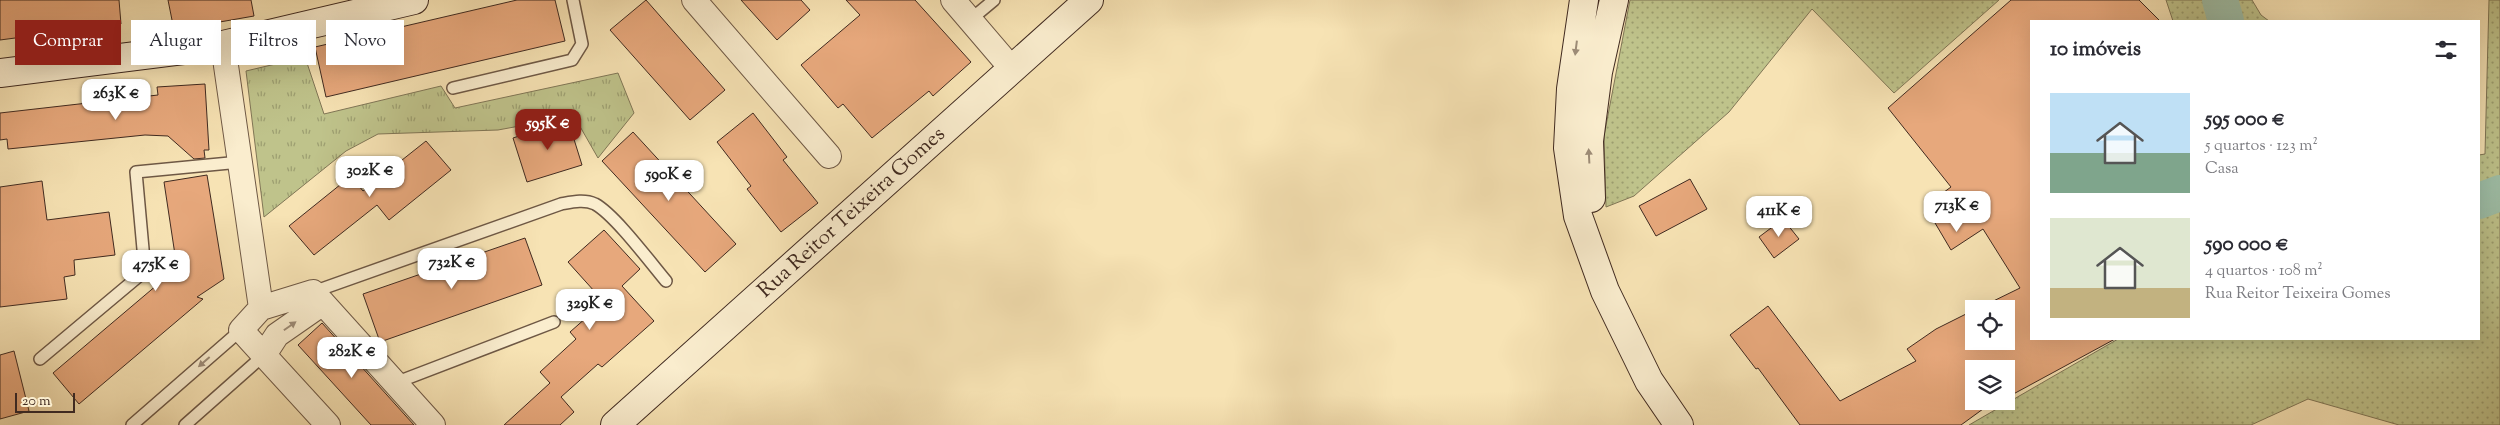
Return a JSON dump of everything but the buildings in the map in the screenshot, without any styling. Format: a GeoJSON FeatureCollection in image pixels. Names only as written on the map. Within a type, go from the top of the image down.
{"type":"FeatureCollection","features":[{"type":"Feature","properties":{"kind":"street"},"geometry":{"type":"LineString","coordinates":[[0,73],[223,44],[414,0]]}},
{"type":"Feature","properties":{"kind":"street"},"geometry":{"type":"LineString","coordinates":[[694,0],[828,156]]}},
{"type":"Feature","properties":{"kind":"street"},"geometry":{"type":"LineString","coordinates":[[953,0],[1012,69]]}},
{"type":"Feature","properties":{"kind":"street","name":"Rua Reitor Teixeira Gomes"},"geometry":{"type":"LineString","coordinates":[[615,425],[1089,0]]}},
{"type":"Feature","properties":{"kind":"street"},"geometry":{"type":"LineString","coordinates":[[1584,0],[1570,88],[1568,148],[1578,216],[1605,291],[1649,381],[1679,425]]}},
{"type":"Feature","properties":{"kind":"street"},"geometry":{"type":"LineString","coordinates":[[1605,291],[1592,209],[1589,141],[1598,72],[1614,0]]}},
{"type":"Feature","properties":{"kind":"street"},"geometry":{"type":"LineString","coordinates":[[223,44],[261,308]]}},
{"type":"Feature","properties":{"kind":"street"},"geometry":{"type":"LineString","coordinates":[[318,298],[261,308],[240,330],[328,425]]}},
{"type":"Feature","properties":{"kind":"street"},"geometry":{"type":"LineString","coordinates":[[264,355],[277,335],[318,298]]}},
{"type":"Feature","properties":{"kind":"street"},"geometry":{"type":"LineString","coordinates":[[318,298],[433,425]]}},
{"type":"Feature","properties":{"kind":"lane"},"geometry":{"type":"LineString","coordinates":[[453,88],[572,60],[582,44],[573,0]]}},
{"type":"Feature","properties":{"kind":"lane"},"geometry":{"type":"LineString","coordinates":[[970,20],[994,0]]}},
{"type":"Feature","properties":{"kind":"lane"},"geometry":{"type":"LineString","coordinates":[[40,359],[145,271],[136,172],[240,162]]}},
{"type":"Feature","properties":{"kind":"lane"},"geometry":{"type":"LineString","coordinates":[[318,298],[561,204],[580,201],[594,204],[609,216],[666,281]]}},
{"type":"Feature","properties":{"kind":"lane"},"geometry":{"type":"LineString","coordinates":[[395,383],[554,322]]}},
{"type":"Feature","properties":{"kind":"lane"},"geometry":{"type":"LineString","coordinates":[[132,425],[240,330]]}},
{"type":"Feature","properties":{"kind":"lane"},"geometry":{"type":"LineString","coordinates":[[185,425],[264,355]]}},
{"type":"Feature","properties":{"kind":"green space"},"geometry":{"type":"Polygon","coordinates":[[[1630,0],[1999,0],[1894,93],[1812,9],[1729,112],[1634,196],[1606,207],[1604,136],[1630,0]]]}},
{"type":"Feature","properties":{"kind":"green space"},"geometry":{"type":"Polygon","coordinates":[[[2166,0],[2252,0],[2261,15],[2268,20],[2173,20],[2166,0]]]}},
{"type":"Feature","properties":{"kind":"green space"},"geometry":{"type":"Polygon","coordinates":[[[2489,0],[2500,0],[2500,425],[2399,425],[2308,399],[2251,425],[1969,425],[1995,410],[2015,410],[2015,398],[2116,340],[2480,340],[2480,155],[2485,154],[2489,0]]]}},
{"type":"Feature","properties":{"kind":"green space"},"geometry":{"type":"Polygon","coordinates":[[[271,65],[308,65],[324,114],[441,86],[455,108],[618,73],[634,113],[598,158],[574,116],[498,130],[378,134],[346,151],[264,217],[246,71],[271,65]]]}},
{"type":"Feature","properties":{"kind":"waterway"},"geometry":{"type":"LineString","coordinates":[[2220,0],[2226,20]]}},
{"type":"Feature","properties":{"kind":"waterway"},"geometry":{"type":"LineString","coordinates":[[2480,201],[2500,193]]}}]}
